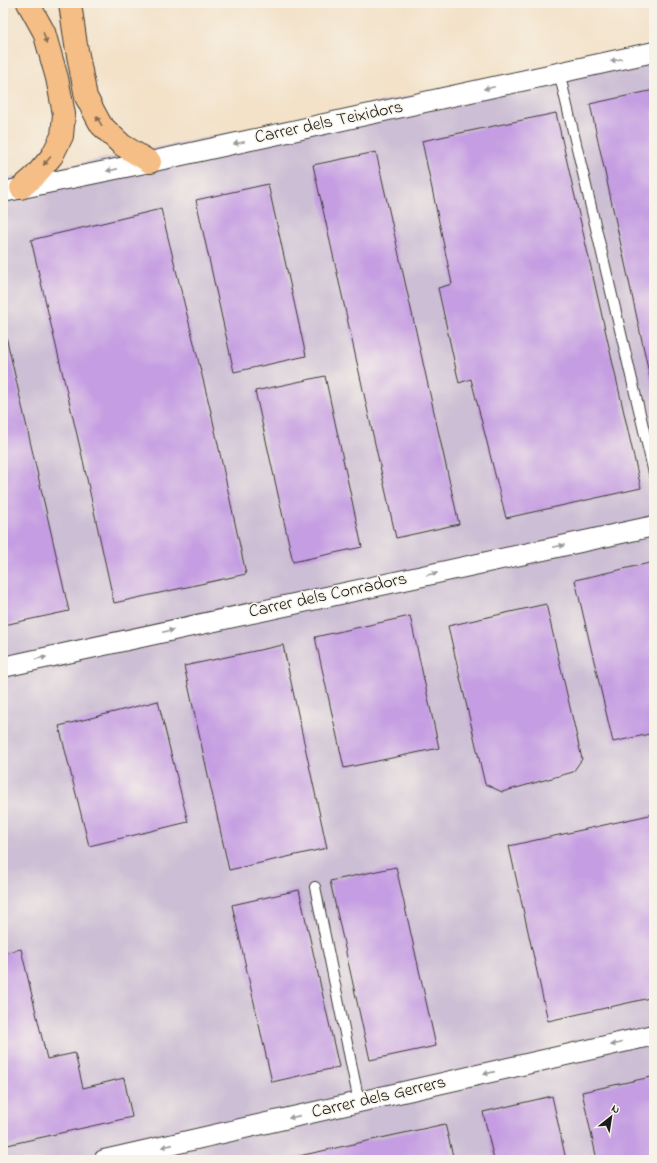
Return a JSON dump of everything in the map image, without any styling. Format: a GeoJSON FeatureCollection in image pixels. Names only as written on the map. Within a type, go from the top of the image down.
{"type":"FeatureCollection","features":[{"type":"Feature","properties":{"kind":"highway"},"geometry":{"type":"LineString","coordinates":[[12,190],[35,176],[52,156],[62,136],[64,114],[57,78],[44,32],[28,3]]}},
{"type":"Feature","properties":{"kind":"highway"},"geometry":{"type":"LineString","coordinates":[[70,3],[86,97],[100,125],[122,145],[150,162]]}},
{"type":"Feature","properties":{"kind":"street","name":"Carrer dels Teixidors"},"geometry":{"type":"LineString","coordinates":[[12,190],[150,162],[654,52]]}},
{"type":"Feature","properties":{"kind":"street","name":"Carrer dels Conradors"},"geometry":{"type":"LineString","coordinates":[[3,667],[654,526]]}},
{"type":"Feature","properties":{"kind":"street","name":"Carrer dels Gerrers"},"geometry":{"type":"LineString","coordinates":[[104,1160],[654,1035]]}},
{"type":"Feature","properties":{"kind":"lane"},"geometry":{"type":"LineString","coordinates":[[559,72],[654,473]]}},
{"type":"Feature","properties":{"kind":"lane"},"geometry":{"type":"LineString","coordinates":[[315,887],[359,1102]]}},
{"type":"Feature","properties":{"kind":"shaded area"},"geometry":{"type":"Polygon","coordinates":[[[654,46],[654,1160],[3,1160],[3,179],[654,46]]]}},
{"type":"Feature","properties":{"kind":"building"},"geometry":{"type":"Polygon","coordinates":[[[654,90],[654,391],[653,391],[590,104],[654,90]]]}},
{"type":"Feature","properties":{"kind":"building"},"geometry":{"type":"Polygon","coordinates":[[[556,113],[641,488],[506,518],[471,379],[459,383],[438,288],[452,284],[422,141],[556,113]]]}},
{"type":"Feature","properties":{"kind":"building"},"geometry":{"type":"Polygon","coordinates":[[[376,152],[459,524],[396,538],[313,165],[376,152]]]}},
{"type":"Feature","properties":{"kind":"building"},"geometry":{"type":"Polygon","coordinates":[[[268,184],[306,356],[234,372],[196,200],[268,184]]]}},
{"type":"Feature","properties":{"kind":"building"},"geometry":{"type":"Polygon","coordinates":[[[161,209],[211,412],[246,574],[114,603],[82,456],[31,240],[161,209]]]}},
{"type":"Feature","properties":{"kind":"building"},"geometry":{"type":"Polygon","coordinates":[[[3,323],[69,611],[4,625],[3,623],[3,323]]]}},
{"type":"Feature","properties":{"kind":"building"},"geometry":{"type":"Polygon","coordinates":[[[325,376],[362,547],[293,562],[255,391],[325,376]]]}},
{"type":"Feature","properties":{"kind":"building"},"geometry":{"type":"Polygon","coordinates":[[[654,562],[654,733],[613,742],[575,580],[654,562]]]}},
{"type":"Feature","properties":{"kind":"building"},"geometry":{"type":"Polygon","coordinates":[[[546,604],[582,759],[573,772],[502,792],[485,784],[448,626],[546,604]]]}},
{"type":"Feature","properties":{"kind":"building"},"geometry":{"type":"Polygon","coordinates":[[[410,616],[439,748],[344,768],[315,637],[410,616]]]}},
{"type":"Feature","properties":{"kind":"building"},"geometry":{"type":"Polygon","coordinates":[[[283,645],[327,848],[229,870],[184,666],[283,645]]]}},
{"type":"Feature","properties":{"kind":"building"},"geometry":{"type":"Polygon","coordinates":[[[158,701],[188,822],[89,846],[59,726],[158,701]]]}},
{"type":"Feature","properties":{"kind":"building"},"geometry":{"type":"Polygon","coordinates":[[[654,814],[654,997],[548,1021],[509,846],[654,814]]]}},
{"type":"Feature","properties":{"kind":"building"},"geometry":{"type":"Polygon","coordinates":[[[396,867],[436,1046],[370,1060],[330,881],[396,867]]]}},
{"type":"Feature","properties":{"kind":"building"},"geometry":{"type":"Polygon","coordinates":[[[299,890],[339,1067],[272,1082],[232,905],[299,890]]]}},
{"type":"Feature","properties":{"kind":"building"},"geometry":{"type":"Polygon","coordinates":[[[21,949],[47,1059],[75,1053],[83,1088],[124,1078],[132,1117],[3,1146],[3,953],[21,949]]]}},
{"type":"Feature","properties":{"kind":"building"},"geometry":{"type":"Polygon","coordinates":[[[651,1077],[654,1089],[654,1160],[597,1160],[582,1092],[651,1077]]]}},
{"type":"Feature","properties":{"kind":"building"},"geometry":{"type":"Polygon","coordinates":[[[552,1096],[566,1160],[494,1160],[483,1112],[552,1096]]]}},
{"type":"Feature","properties":{"kind":"building"},"geometry":{"type":"Polygon","coordinates":[[[445,1124],[454,1160],[290,1160],[290,1158],[445,1124]]]}}]}
